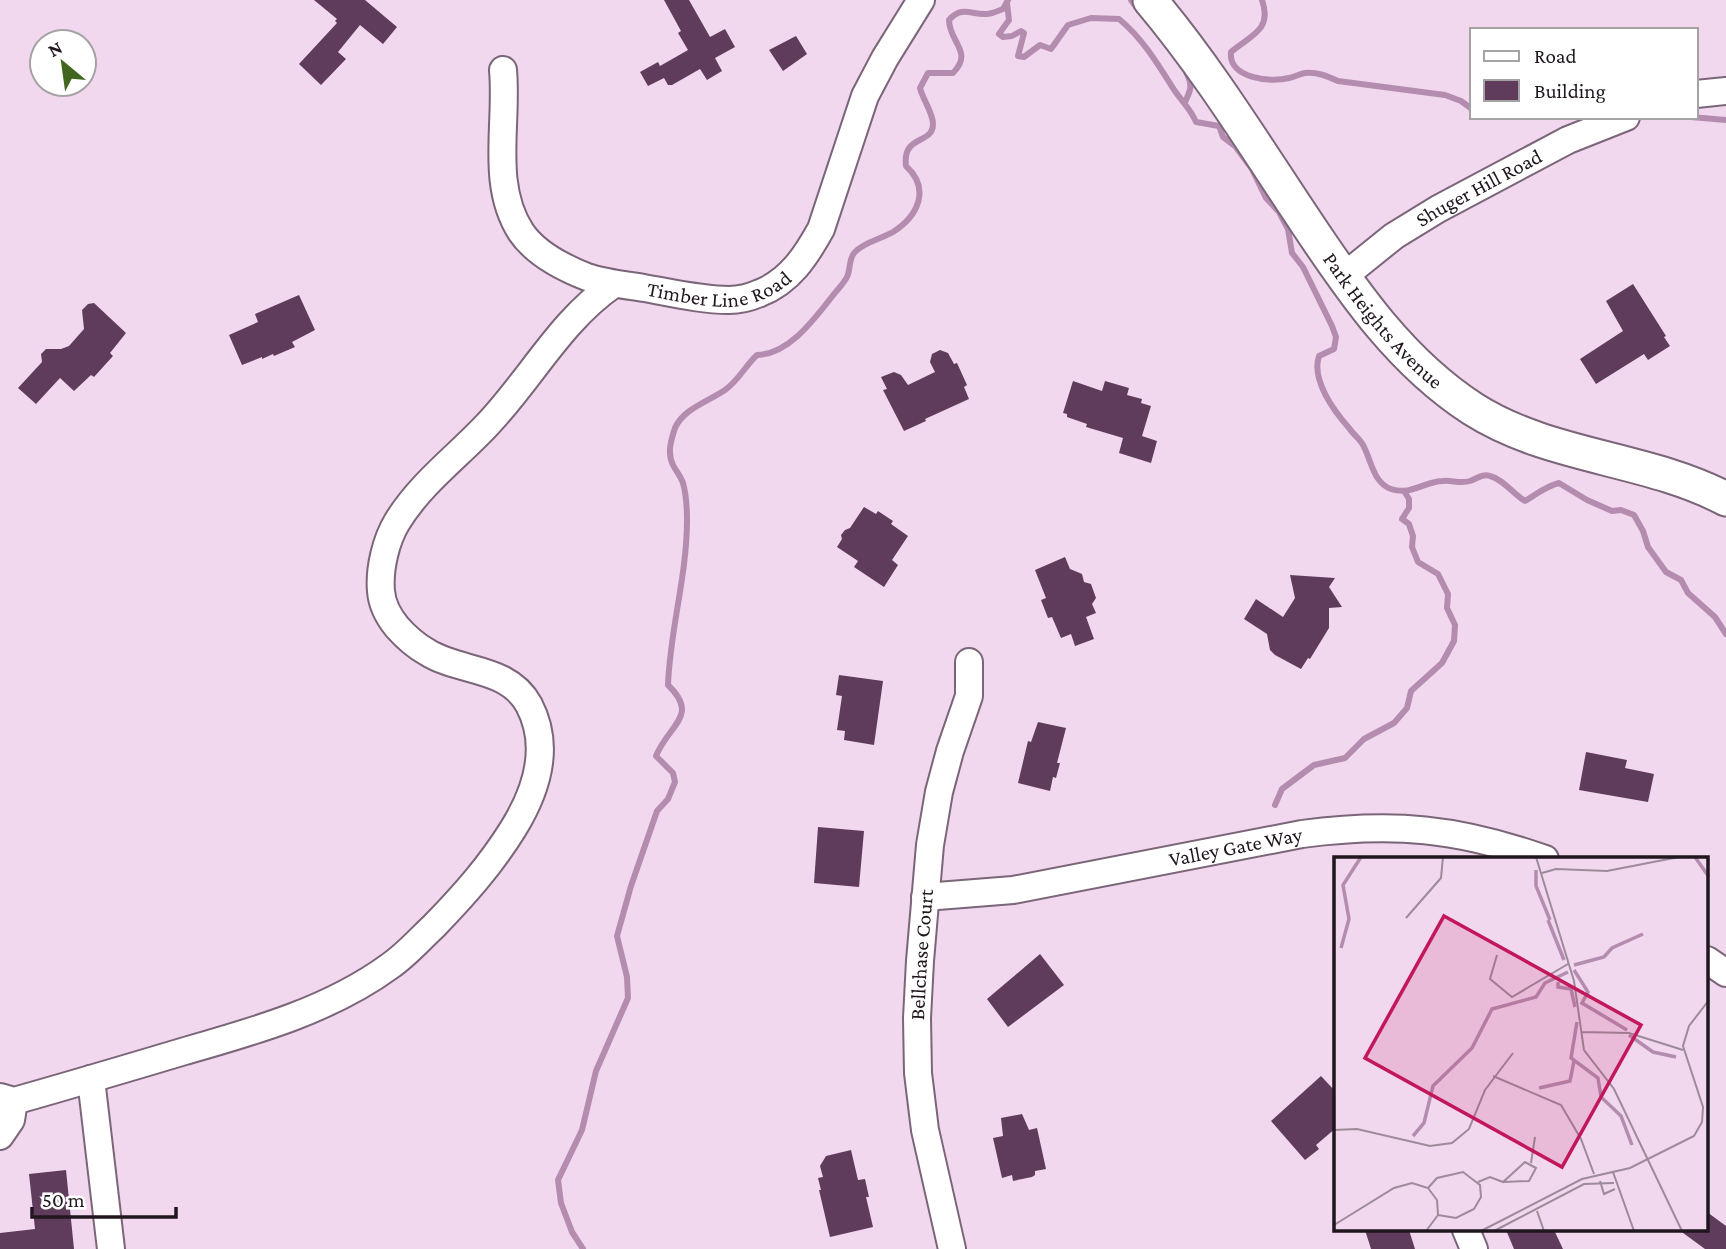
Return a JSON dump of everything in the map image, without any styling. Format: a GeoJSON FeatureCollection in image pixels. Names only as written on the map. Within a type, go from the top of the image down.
{"type":"FeatureCollection","features":[{"type":"Feature","properties":{"kind":"main road","name":"Park Heights Avenue"},"geometry":{"type":"LineString","coordinates":[[1150,0],[1215,86],[1343,276],[1398,346],[1432,379],[1474,409],[1520,434],[1669,474],[1726,499]]}},
{"type":"Feature","properties":{"kind":"street","name":"Timber Line Road"},"geometry":{"type":"LineString","coordinates":[[503,70],[504,189],[511,214],[523,234],[541,252],[589,278],[685,296],[730,300],[759,294],[778,284],[797,267],[821,229],[865,96],[921,0]]}},
{"type":"Feature","properties":{"kind":"street"},"geometry":{"type":"LineString","coordinates":[[1698,94],[1726,90]]}},
{"type":"Feature","properties":{"kind":"street","name":"Shuger Hill Road"},"geometry":{"type":"LineString","coordinates":[[1343,276],[1394,236],[1438,209],[1568,140],[1621,119]]}},
{"type":"Feature","properties":{"kind":"street"},"geometry":{"type":"LineString","coordinates":[[0,1136],[11,1120],[7,1099],[92,1079],[267,1027],[346,993],[391,965],[472,888],[495,858],[527,806],[537,776],[540,742],[530,708],[517,687],[494,676],[428,654],[404,635],[387,613],[381,591],[384,555],[396,523],[423,487],[489,423],[570,321],[591,300],[614,284]]}},
{"type":"Feature","properties":{"kind":"street","name":"Bellchase Court"},"geometry":{"type":"LineString","coordinates":[[951,1249],[926,1130],[918,1073],[919,961],[930,845],[939,792],[969,696],[969,662]]}},
{"type":"Feature","properties":{"kind":"street","name":"Valley Gate Way"},"geometry":{"type":"LineString","coordinates":[[925,897],[1013,890],[1301,834],[1348,828],[1404,827],[1447,832],[1483,839],[1539,857]]}},
{"type":"Feature","properties":{"kind":"street"},"geometry":{"type":"LineString","coordinates":[[1708,961],[1726,973]]}},
{"type":"Feature","properties":{"kind":"street"},"geometry":{"type":"LineString","coordinates":[[92,1079],[111,1249]]}},
{"type":"Feature","properties":{"kind":"street"},"geometry":{"type":"LineString","coordinates":[[1467,1232],[1474,1249]]}},
{"type":"Feature","properties":{"kind":"building"},"geometry":{"type":"Polygon","coordinates":[[[314,0],[365,0],[397,27],[383,44],[360,25],[338,52],[346,59],[321,85],[299,64],[337,23],[337,19],[314,0]]]}},
{"type":"Feature","properties":{"kind":"building"},"geometry":{"type":"Polygon","coordinates":[[[664,0],[689,0],[710,37],[725,29],[735,47],[715,58],[722,71],[707,80],[700,69],[672,85],[668,85],[664,78],[648,86],[640,72],[658,62],[660,66],[688,50],[664,0]]]}},
{"type":"Feature","properties":{"kind":"building"},"geometry":{"type":"Polygon","coordinates":[[[796,36],[807,54],[783,71],[769,50],[796,36]]]}},
{"type":"Feature","properties":{"kind":"building"},"geometry":{"type":"Polygon","coordinates":[[[1633,284],[1670,346],[1648,360],[1644,354],[1596,384],[1580,359],[1623,331],[1606,301],[1633,284]]]}},
{"type":"Feature","properties":{"kind":"building"},"geometry":{"type":"Polygon","coordinates":[[[299,295],[315,330],[292,342],[295,347],[242,365],[229,335],[258,322],[255,314],[299,295]]]}},
{"type":"Feature","properties":{"kind":"building"},"geometry":{"type":"Polygon","coordinates":[[[94,303],[126,333],[110,353],[113,356],[94,377],[91,375],[74,391],[60,378],[36,404],[18,388],[42,362],[41,354],[46,349],[69,346],[84,329],[82,310],[88,304],[94,303]]]}},
{"type":"Feature","properties":{"kind":"building"},"geometry":{"type":"Polygon","coordinates":[[[940,350],[948,353],[954,364],[957,363],[967,385],[964,387],[969,399],[904,431],[883,390],[887,389],[881,377],[894,372],[901,375],[908,385],[935,372],[930,362],[932,354],[940,350]]]}},
{"type":"Feature","properties":{"kind":"building"},"geometry":{"type":"Polygon","coordinates":[[[1073,381],[1102,391],[1105,381],[1129,388],[1127,395],[1142,399],[1141,403],[1151,406],[1142,436],[1157,441],[1151,463],[1119,453],[1123,438],[1086,427],[1087,424],[1063,413],[1073,381]]]}},
{"type":"Feature","properties":{"kind":"building"},"geometry":{"type":"Polygon","coordinates":[[[864,507],[876,514],[878,511],[908,536],[892,560],[898,565],[884,587],[854,567],[858,561],[837,547],[842,539],[841,535],[850,528],[864,507]]]}},
{"type":"Feature","properties":{"kind":"building"},"geometry":{"type":"Polygon","coordinates":[[[1065,557],[1070,569],[1082,574],[1084,582],[1091,584],[1096,598],[1092,604],[1096,613],[1086,617],[1094,639],[1075,646],[1071,634],[1061,638],[1052,617],[1048,618],[1041,600],[1046,598],[1035,570],[1065,557]]]}},
{"type":"Feature","properties":{"kind":"building"},"geometry":{"type":"Polygon","coordinates":[[[1290,575],[1335,578],[1329,587],[1342,607],[1329,608],[1329,628],[1301,669],[1275,655],[1270,650],[1267,634],[1244,619],[1256,599],[1283,617],[1295,598],[1290,575]]]}},
{"type":"Feature","properties":{"kind":"building"},"geometry":{"type":"Polygon","coordinates":[[[839,675],[883,681],[874,745],[844,740],[845,731],[837,730],[842,696],[836,695],[839,675]]]}},
{"type":"Feature","properties":{"kind":"building"},"geometry":{"type":"Polygon","coordinates":[[[1038,722],[1066,728],[1057,763],[1060,763],[1050,791],[1018,783],[1028,741],[1031,742],[1038,722]]]}},
{"type":"Feature","properties":{"kind":"building"},"geometry":{"type":"Polygon","coordinates":[[[1586,752],[1627,760],[1625,768],[1654,774],[1648,802],[1579,790],[1586,752]]]}},
{"type":"Feature","properties":{"kind":"building"},"geometry":{"type":"Polygon","coordinates":[[[818,827],[864,831],[859,887],[814,883],[818,827]]]}},
{"type":"Feature","properties":{"kind":"building"},"geometry":{"type":"Polygon","coordinates":[[[1040,954],[1064,985],[1008,1027],[987,999],[1040,954]]]}},
{"type":"Feature","properties":{"kind":"building"},"geometry":{"type":"Polygon","coordinates":[[[1321,1076],[1334,1090],[1334,1130],[1316,1145],[1319,1149],[1305,1160],[1271,1121],[1321,1076]]]}},
{"type":"Feature","properties":{"kind":"building"},"geometry":{"type":"Polygon","coordinates":[[[1022,1114],[1029,1130],[1037,1128],[1046,1169],[1035,1171],[1032,1177],[1013,1181],[1012,1175],[1002,1178],[993,1138],[1003,1136],[1001,1118],[1022,1114]]]}},
{"type":"Feature","properties":{"kind":"building"},"geometry":{"type":"Polygon","coordinates":[[[851,1150],[858,1180],[865,1179],[873,1227],[830,1237],[819,1190],[818,1178],[823,1177],[820,1166],[826,1156],[851,1150]]]}},
{"type":"Feature","properties":{"kind":"building"},"geometry":{"type":"Polygon","coordinates":[[[66,1170],[74,1249],[0,1249],[0,1233],[35,1229],[29,1174],[66,1170]]]}},
{"type":"Feature","properties":{"kind":"building"},"geometry":{"type":"Polygon","coordinates":[[[1708,1213],[1726,1226],[1726,1249],[1705,1249],[1682,1232],[1708,1232],[1708,1213]]]}},
{"type":"Feature","properties":{"kind":"building"},"geometry":{"type":"Polygon","coordinates":[[[1366,1232],[1410,1232],[1415,1249],[1371,1249],[1366,1232]]]}},
{"type":"Feature","properties":{"kind":"building"},"geometry":{"type":"Polygon","coordinates":[[[1507,1232],[1555,1232],[1563,1249],[1514,1249],[1507,1232]]]}},
{"type":"Feature","properties":{"kind":"waterway"},"geometry":{"type":"LineString","coordinates":[[583,1249],[572,1232],[561,1203],[558,1180],[582,1130],[596,1071],[628,998],[627,977],[617,936],[657,811],[668,799],[675,782],[673,773],[656,756],[682,713],[677,696],[668,685],[687,520],[683,483],[670,456],[675,428],[690,411],[730,386],[757,355],[769,353],[791,342],[819,314],[844,281],[855,252],[893,232],[909,218],[915,210],[919,193],[914,175],[906,166],[906,156],[913,144],[932,131],[933,124],[920,88],[928,73],[953,73],[961,59],[949,20],[962,12],[995,12],[1003,9],[1008,0]]}},
{"type":"Feature","properties":{"kind":"waterway"},"geometry":{"type":"LineString","coordinates":[[1131,0],[1139,11]]}},
{"type":"Feature","properties":{"kind":"waterway"},"geometry":{"type":"LineString","coordinates":[[1262,0],[1265,10],[1262,26],[1231,52],[1232,61],[1243,73],[1272,80],[1305,73],[1318,74],[1338,81],[1445,95],[1470,108]]}},
{"type":"Feature","properties":{"kind":"waterway"},"geometry":{"type":"LineString","coordinates":[[1007,3],[1009,20],[999,34],[1003,37],[1021,31],[1024,33],[1018,56],[1024,57],[1040,45],[1051,49],[1068,25],[1091,18],[1119,19],[1148,50],[1196,122],[1219,126],[1223,137],[1235,146],[1252,169],[1266,198],[1279,212],[1288,229],[1292,253],[1303,267],[1332,326],[1336,337],[1334,349],[1319,356],[1317,365],[1321,385],[1337,413],[1362,443],[1380,482],[1391,489],[1405,491],[1436,482],[1466,482],[1487,475],[1499,480],[1525,501],[1559,483],[1612,511],[1621,510],[1634,515],[1648,547],[1666,572],[1681,580],[1688,593],[1715,617],[1726,634]]}},
{"type":"Feature","properties":{"kind":"waterway"},"geometry":{"type":"LineString","coordinates":[[1185,102],[1190,87],[1186,72]]}},
{"type":"Feature","properties":{"kind":"waterway"},"geometry":{"type":"LineString","coordinates":[[1698,118],[1726,120]]}},
{"type":"Feature","properties":{"kind":"waterway"},"geometry":{"type":"LineString","coordinates":[[1275,805],[1282,789],[1314,765],[1345,758],[1364,739],[1394,723],[1407,708],[1411,691],[1442,663],[1454,641],[1455,625],[1447,608],[1448,594],[1438,574],[1418,562],[1412,547],[1413,536],[1409,524],[1402,519],[1409,508],[1409,499],[1404,491]]}}]}
